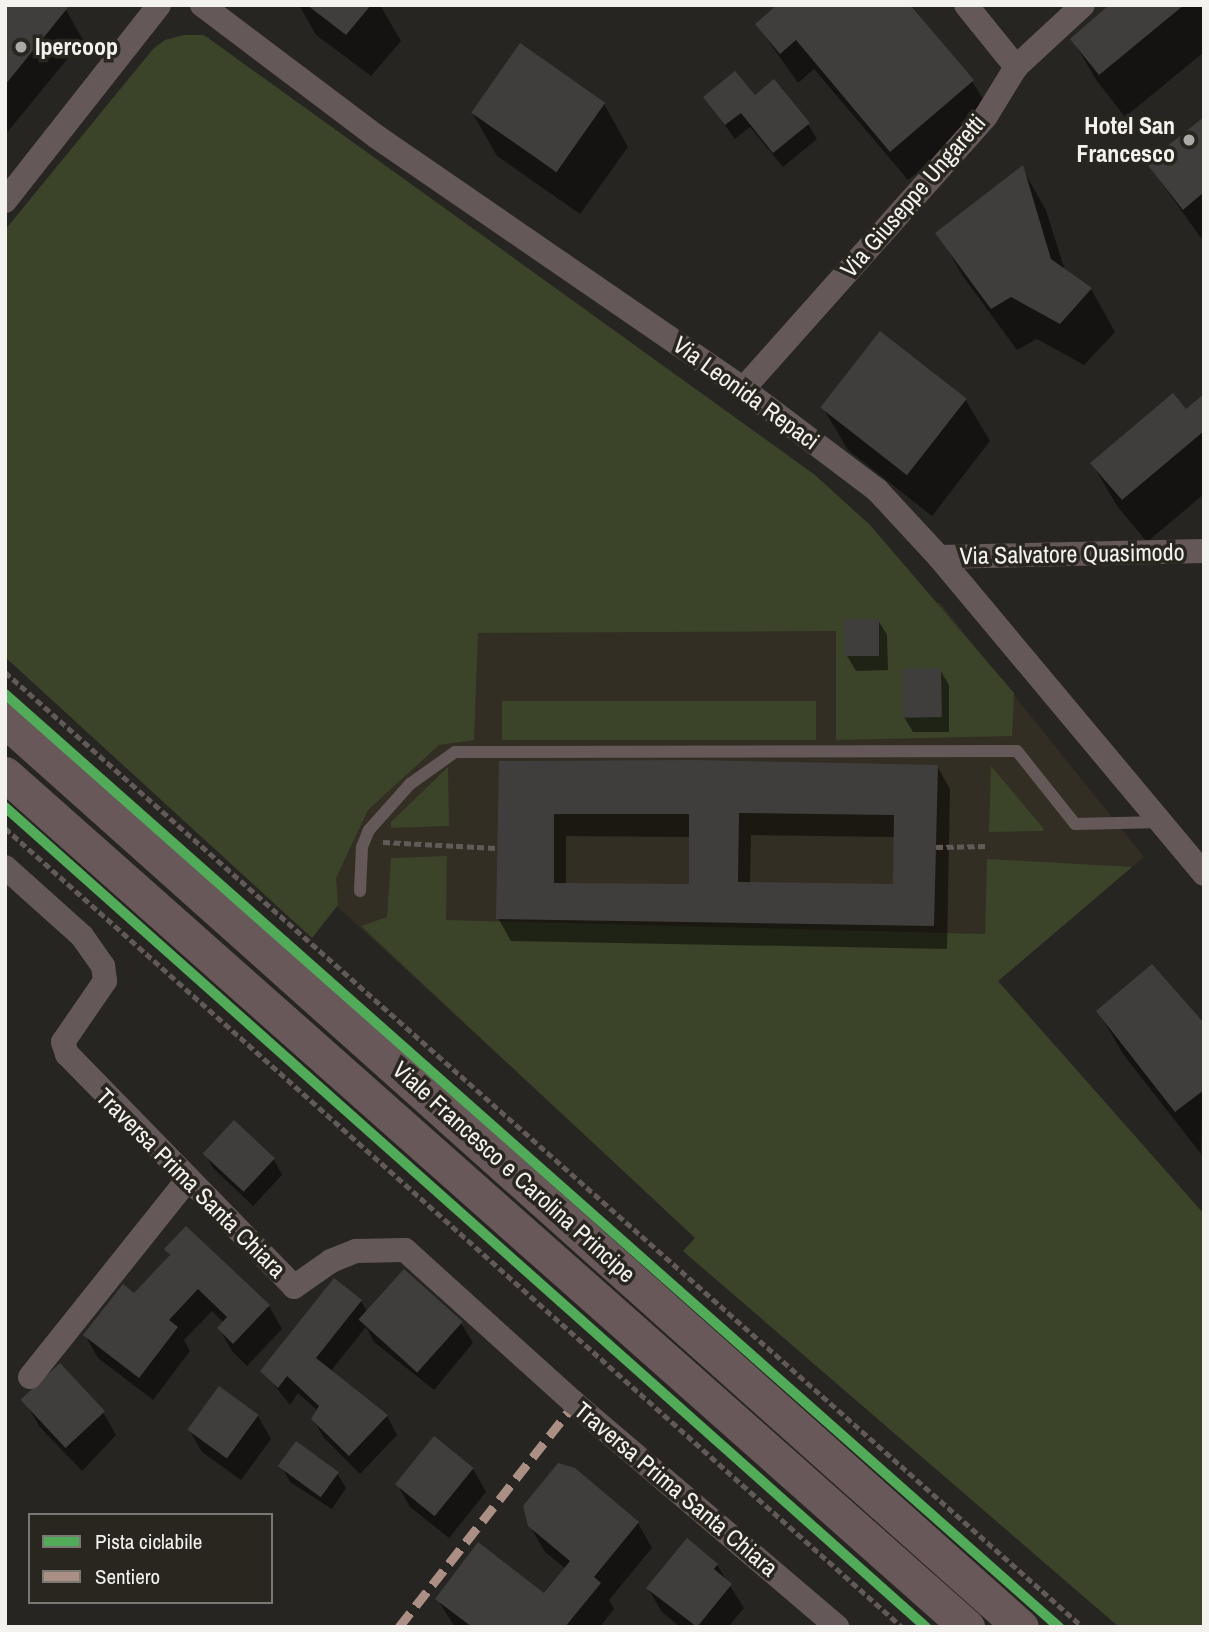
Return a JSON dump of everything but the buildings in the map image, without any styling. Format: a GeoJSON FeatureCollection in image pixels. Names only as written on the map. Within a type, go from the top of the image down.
{"type":"FeatureCollection","features":[{"type":"Feature","properties":{"kind":"street"},"geometry":{"type":"LineString","coordinates":[[5,201],[159,5]]}},
{"type":"Feature","properties":{"kind":"street","name":"Via Leonida Repaci"},"geometry":{"type":"LineString","coordinates":[[202,5],[377,137],[743,389],[877,490],[939,557],[1204,874]]}},
{"type":"Feature","properties":{"kind":"street"},"geometry":{"type":"LineString","coordinates":[[966,5],[1016,67]]}},
{"type":"Feature","properties":{"kind":"street","name":"Via Giuseppe Ungaretti"},"geometry":{"type":"LineString","coordinates":[[743,389],[986,116],[1016,67],[1083,5]]}},
{"type":"Feature","properties":{"kind":"street","name":"Via Salvatore Quasimodo"},"geometry":{"type":"LineString","coordinates":[[939,557],[1204,551]]}},
{"type":"Feature","properties":{"kind":"street","name":"Viale Francesco e Carolina Principe"},"geometry":{"type":"LineString","coordinates":[[5,720],[1021,1627]]}},
{"type":"Feature","properties":{"kind":"street","name":"Viale Francesco e Carolina Principe"},"geometry":{"type":"LineString","coordinates":[[5,775],[967,1627]]}},
{"type":"Feature","properties":{"kind":"street","name":"Traversa Prima Santa Chiara"},"geometry":{"type":"LineString","coordinates":[[5,867],[82,936],[103,965],[105,981],[63,1042],[67,1054],[294,1287],[331,1261],[356,1251],[405,1250],[573,1402],[837,1627]]}},
{"type":"Feature","properties":{"kind":"street"},"geometry":{"type":"LineString","coordinates":[[30,1377],[188,1179]]}},
{"type":"Feature","properties":{"kind":"lane"},"geometry":{"type":"LineString","coordinates":[[360,891],[364,841],[383,812],[436,762],[455,752],[1017,751],[1075,824],[1160,822]]}},
{"type":"Feature","properties":{"kind":"path"},"geometry":{"type":"LineString","coordinates":[[5,672],[1083,1627]]}},
{"type":"Feature","properties":{"kind":"path"},"geometry":{"type":"LineString","coordinates":[[5,828],[902,1627]]}},
{"type":"Feature","properties":{"kind":"path"},"geometry":{"type":"LineString","coordinates":[[364,841],[497,848]]}},
{"type":"Feature","properties":{"kind":"path"},"geometry":{"type":"LineString","coordinates":[[936,847],[988,846]]}},
{"type":"Feature","properties":{"kind":"shaded area"},"geometry":{"type":"Polygon","coordinates":[[[537,538],[940,603],[1144,857],[696,1238],[288,861],[537,538]]]}},
{"type":"Feature","properties":{"kind":"green space"},"geometry":{"type":"Polygon","coordinates":[[[184,35],[204,35],[815,475],[870,525],[1014,693],[1012,736],[836,740],[836,631],[478,633],[474,740],[439,745],[368,810],[336,878],[338,905],[312,938],[5,657],[5,230],[153,49],[165,40],[184,35]]]}},
{"type":"Feature","properties":{"kind":"green space"},"geometry":{"type":"Polygon","coordinates":[[[502,701],[816,701],[816,740],[502,740],[502,701]]]}},
{"type":"Feature","properties":{"kind":"green space"},"geometry":{"type":"Polygon","coordinates":[[[991,766],[1044,829],[1042,831],[989,832],[991,766]]]}},
{"type":"Feature","properties":{"kind":"green space"},"geometry":{"type":"Polygon","coordinates":[[[448,767],[449,826],[391,828],[391,822],[448,767]]]}},
{"type":"Feature","properties":{"kind":"green space"},"geometry":{"type":"Polygon","coordinates":[[[447,856],[446,920],[985,934],[987,859],[1132,867],[998,981],[1204,1214],[1204,1627],[1119,1627],[683,1251],[695,1238],[361,926],[387,917],[391,858],[447,856]]]}},
{"type":"Feature","properties":{"kind":"marked path"},"geometry":{"type":"LineString","coordinates":[[399,1627],[568,1412]]}},
{"type":"Feature","properties":{"kind":"cycle path"},"geometry":{"type":"LineString","coordinates":[[5,694],[1059,1627]]}},
{"type":"Feature","properties":{"kind":"cycle path"},"geometry":{"type":"LineString","coordinates":[[5,807],[926,1627]]}},
{"type":"Feature","properties":{"kind":"place","name":"Ipercoop"},"geometry":{"type":"Point","coordinates":[21,47]}},
{"type":"Feature","properties":{"kind":"place","name":"Hotel San Francesco"},"geometry":{"type":"Point","coordinates":[1189,140]}}]}
